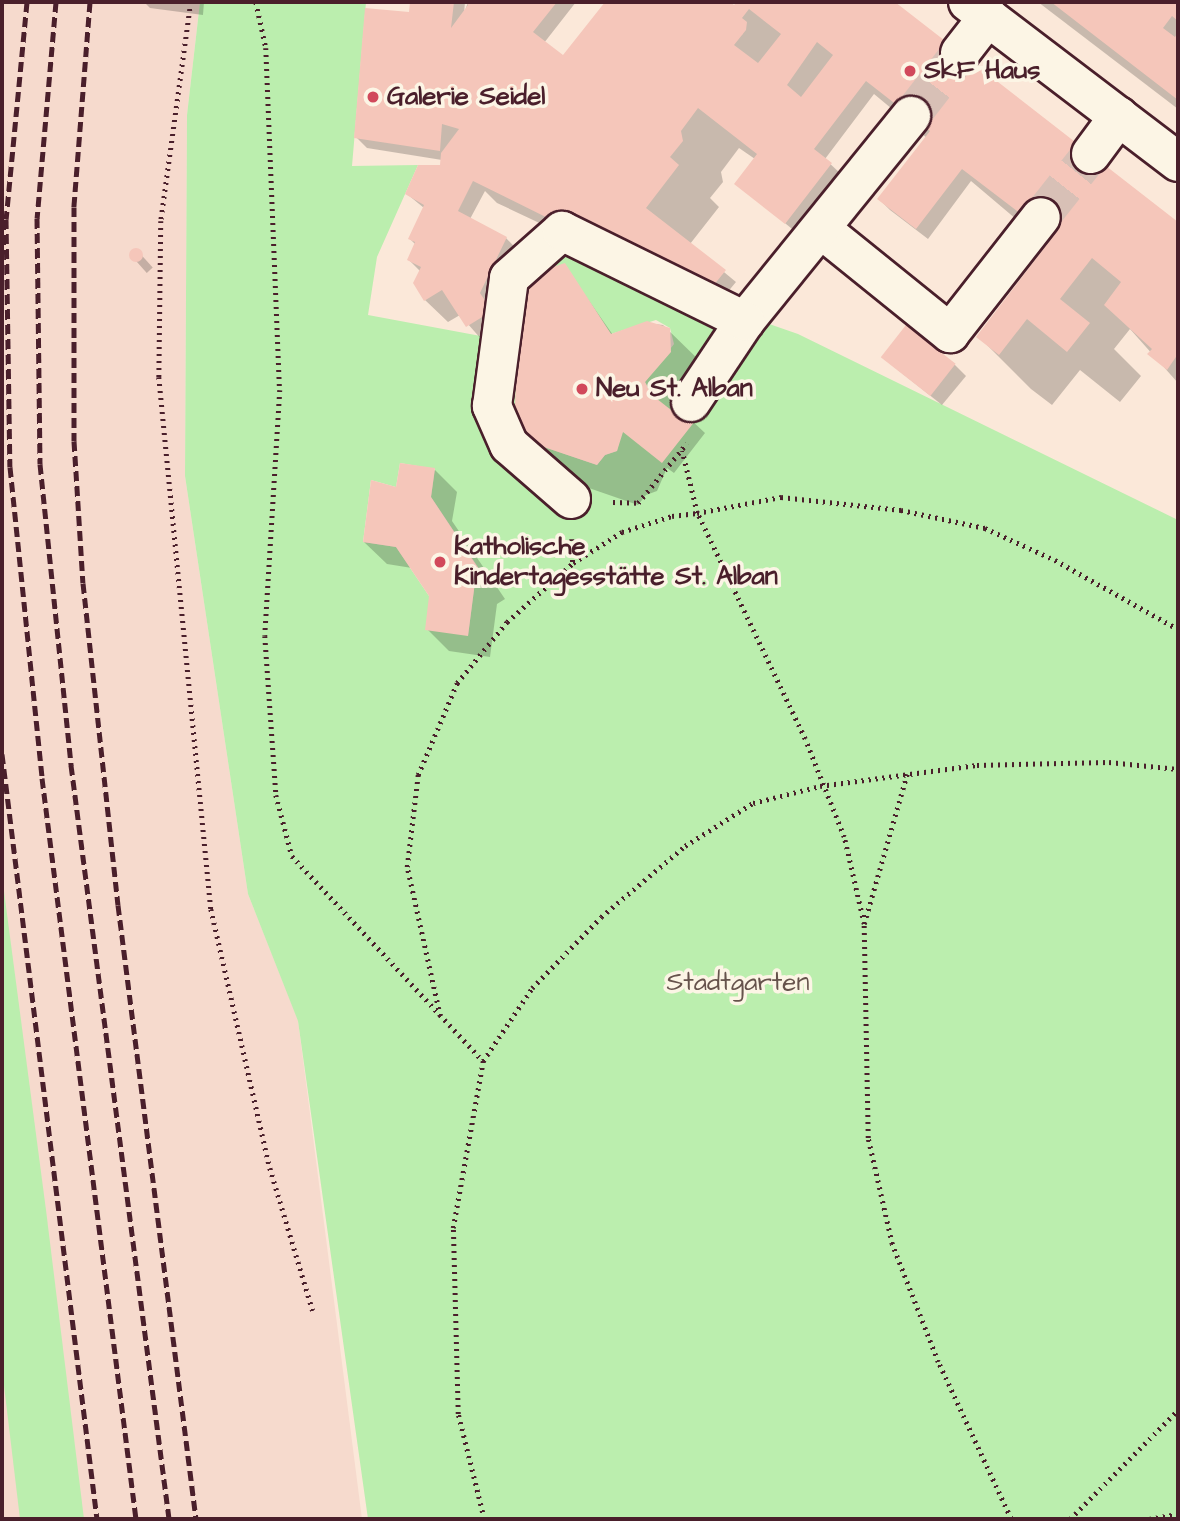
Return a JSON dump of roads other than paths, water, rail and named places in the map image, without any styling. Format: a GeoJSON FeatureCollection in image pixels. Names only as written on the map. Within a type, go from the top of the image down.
{"type":"FeatureCollection","features":[{"type":"Feature","properties":{"kind":"street"},"geometry":{"type":"LineString","coordinates":[[960,53],[978,10],[1178,162]]}},
{"type":"Feature","properties":{"kind":"street"},"geometry":{"type":"LineString","coordinates":[[691,402],[745,321],[911,116]]}},
{"type":"Feature","properties":{"kind":"street"},"geometry":{"type":"LineString","coordinates":[[1091,154],[1119,116]]}},
{"type":"Feature","properties":{"kind":"street"},"geometry":{"type":"LineString","coordinates":[[821,229],[950,333],[1041,217]]}},
{"type":"Feature","properties":{"kind":"street"},"geometry":{"type":"LineString","coordinates":[[571,499],[509,445],[492,407],[509,278],[562,231],[745,321]]}},
{"type":"Feature","properties":{"kind":"tunnel"},"geometry":{"type":"LineString","coordinates":[[911,116],[960,53]]}},
{"type":"Feature","properties":{"kind":"tunnel"},"geometry":{"type":"LineString","coordinates":[[1041,217],[1091,154]]}},
{"type":"Feature","properties":{"kind":"railway"},"geometry":{"type":"LineString","coordinates":[[27,2],[6,219],[10,467],[42,778],[136,1519]]}},
{"type":"Feature","properties":{"kind":"railway"},"geometry":{"type":"LineString","coordinates":[[56,2],[37,218],[40,464],[71,765],[169,1519]]}},
{"type":"Feature","properties":{"kind":"railway"},"geometry":{"type":"LineString","coordinates":[[90,2],[74,207],[74,441],[83,583],[118,905],[196,1519]]}},
{"type":"Feature","properties":{"kind":"railway"},"geometry":{"type":"LineString","coordinates":[[2,754],[97,1519]]}},
{"type":"Feature","properties":{"kind":"place","name":"SkF Haus"},"geometry":{"type":"Point","coordinates":[910,71]}},
{"type":"Feature","properties":{"kind":"place","name":"Galerie Seidel"},"geometry":{"type":"Point","coordinates":[373,97]}},
{"type":"Feature","properties":{"kind":"place","name":"Neu St. Alban"},"geometry":{"type":"Point","coordinates":[582,389]}},
{"type":"Feature","properties":{"kind":"place","name":"Katholische Kindertagesstätte St. Alban"},"geometry":{"type":"Point","coordinates":[440,562]}},
{"type":"Feature","properties":{"kind":"park label","name":"Stadtgarten"},"geometry":{"type":"Point","coordinates":[738,983]}}]}
